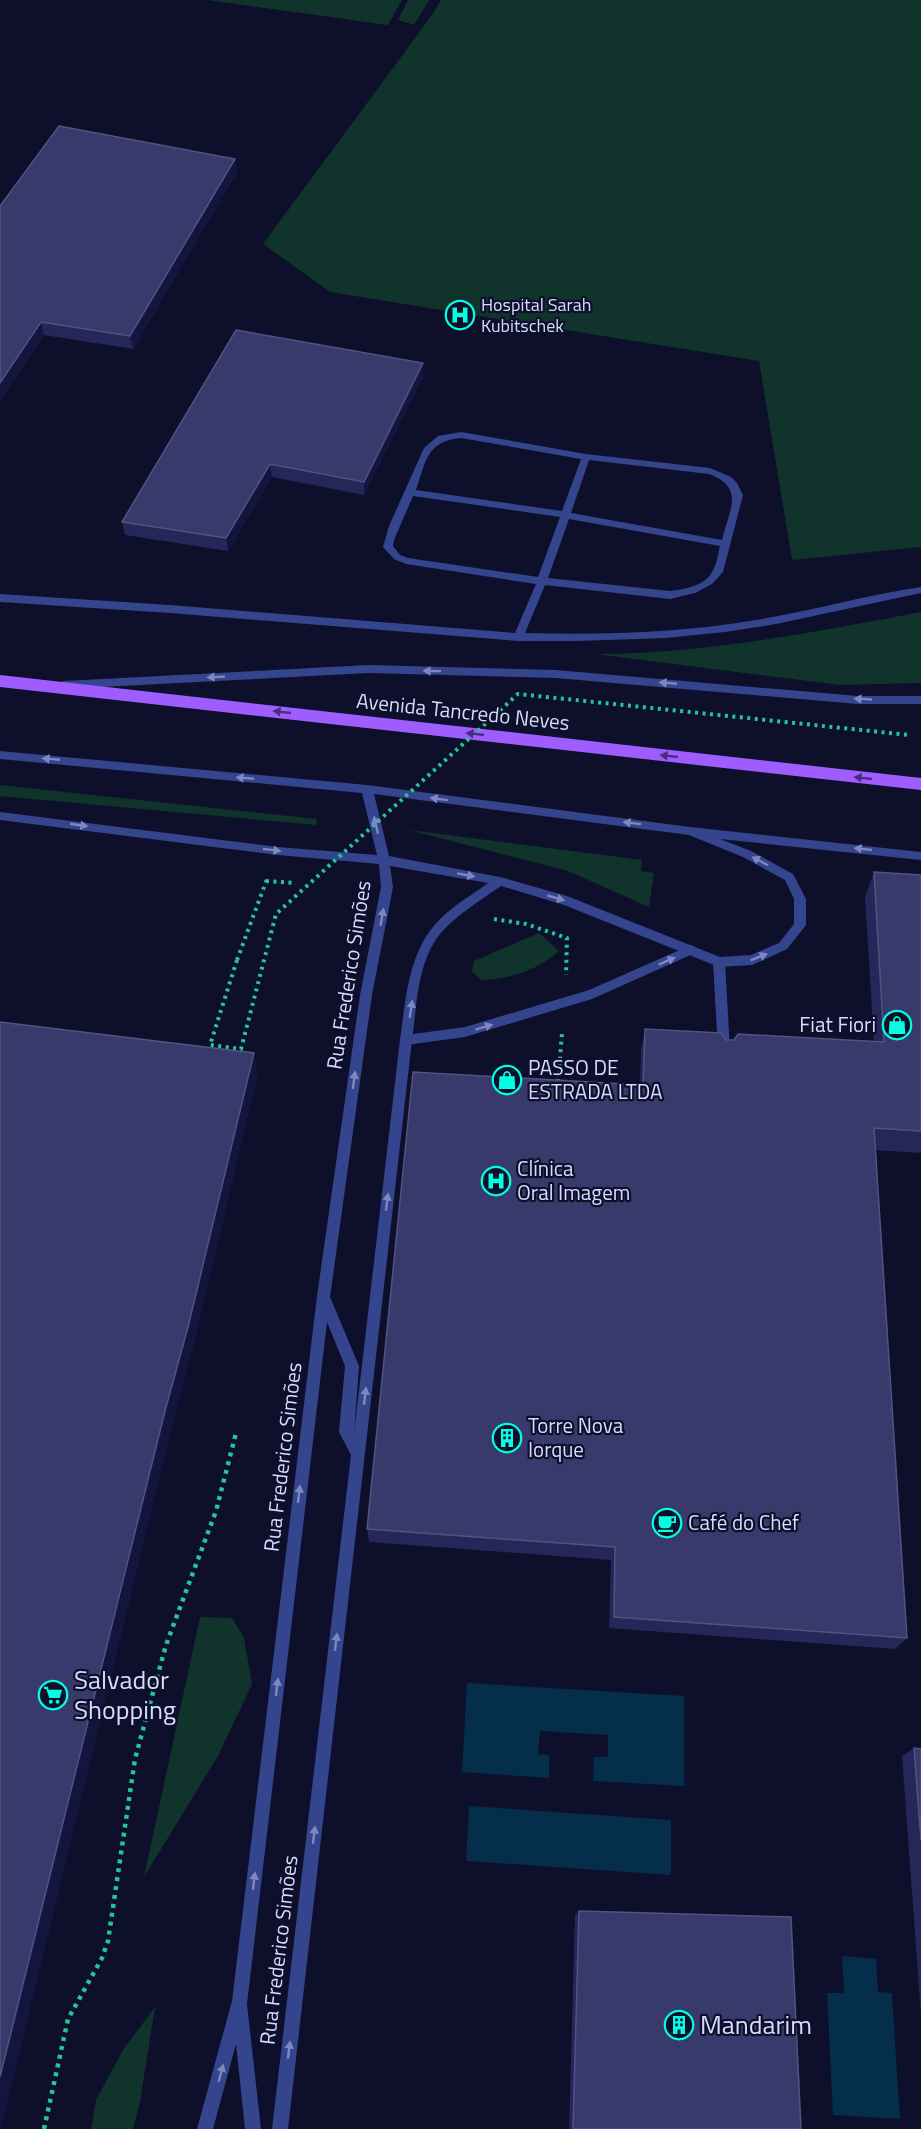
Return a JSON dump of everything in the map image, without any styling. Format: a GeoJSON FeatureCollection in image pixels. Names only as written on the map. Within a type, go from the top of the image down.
{"type":"FeatureCollection","features":[{"type":"Feature","properties":{"kind":"main road","name":"Avenida Tancredo Neves"},"geometry":{"type":"LineString","coordinates":[[0,681],[921,784]]}},
{"type":"Feature","properties":{"kind":"street"},"geometry":{"type":"LineString","coordinates":[[461,435],[586,457],[710,471],[725,477],[735,485],[738,495],[726,544],[718,572],[709,582],[692,591],[670,595],[542,581],[406,561],[388,547],[389,537],[410,492],[424,454],[432,443],[442,437],[461,435]]}},
{"type":"Feature","properties":{"kind":"street"},"geometry":{"type":"LineString","coordinates":[[518,637],[542,581],[586,457]]}},
{"type":"Feature","properties":{"kind":"street"},"geometry":{"type":"LineString","coordinates":[[410,492],[565,515],[726,544]]}},
{"type":"Feature","properties":{"kind":"street"},"geometry":{"type":"LineString","coordinates":[[0,598],[569,639],[675,634],[787,619],[890,594],[921,590]]}},
{"type":"Feature","properties":{"kind":"street"},"geometry":{"type":"LineString","coordinates":[[43,686],[369,669],[556,674],[858,699],[921,700]]}},
{"type":"Feature","properties":{"kind":"street"},"geometry":{"type":"LineString","coordinates":[[0,754],[367,789],[690,831],[921,856]]}},
{"type":"Feature","properties":{"kind":"street","name":"Rua Frederico Simões"},"geometry":{"type":"LineString","coordinates":[[205,2129],[240,2001],[324,1296],[366,995],[387,887],[384,860],[367,789]]}},
{"type":"Feature","properties":{"kind":"street"},"geometry":{"type":"LineString","coordinates":[[0,816],[278,851],[384,860],[500,881],[567,901],[719,962],[752,960],[783,946],[800,925],[800,899],[789,877],[747,854],[690,831]]}},
{"type":"Feature","properties":{"kind":"street","name":"Rua Frederico Simões"},"geometry":{"type":"LineString","coordinates":[[280,2129],[406,1040],[416,979],[428,942],[454,913],[500,881]]}},
{"type":"Feature","properties":{"kind":"street"},"geometry":{"type":"LineString","coordinates":[[406,1040],[465,1032],[592,994],[691,951]]}},
{"type":"Feature","properties":{"kind":"street"},"geometry":{"type":"LineString","coordinates":[[719,962],[724,1056]]}},
{"type":"Feature","properties":{"kind":"street"},"geometry":{"type":"LineString","coordinates":[[324,1296],[352,1366],[346,1432],[358,1454]]}},
{"type":"Feature","properties":{"kind":"street"},"geometry":{"type":"LineString","coordinates":[[240,2001],[253,2129]]}},
{"type":"Feature","properties":{"kind":"path"},"geometry":{"type":"LineString","coordinates":[[210,1045],[241,1049],[276,914],[518,694],[909,735]]}},
{"type":"Feature","properties":{"kind":"path"},"geometry":{"type":"LineString","coordinates":[[208,1056],[237,960],[278,851]]}},
{"type":"Feature","properties":{"kind":"path"},"geometry":{"type":"LineString","coordinates":[[44,2129],[68,2019],[102,1958],[108,1941],[135,1759],[166,1645],[216,1511],[236,1433]]}},
{"type":"Feature","properties":{"kind":"green space"},"geometry":{"type":"Polygon","coordinates":[[[207,0],[402,0],[388,25],[207,0]]]}},
{"type":"Feature","properties":{"kind":"green space"},"geometry":{"type":"Polygon","coordinates":[[[408,0],[429,0],[414,25],[398,20],[408,0]]]}},
{"type":"Feature","properties":{"kind":"green space"},"geometry":{"type":"Polygon","coordinates":[[[441,0],[921,0],[921,547],[792,560],[759,361],[330,292],[263,244],[441,0]]]}},
{"type":"Feature","properties":{"kind":"green space"},"geometry":{"type":"Polygon","coordinates":[[[921,612],[921,683],[840,685],[595,654],[718,646],[921,612]]]}},
{"type":"Feature","properties":{"kind":"green space"},"geometry":{"type":"Polygon","coordinates":[[[0,785],[317,819],[316,825],[0,796],[0,785]]]}},
{"type":"Feature","properties":{"kind":"green space"},"geometry":{"type":"Polygon","coordinates":[[[409,830],[642,860],[641,871],[654,873],[649,907],[568,871],[409,830]]]}},
{"type":"Feature","properties":{"kind":"green space"},"geometry":{"type":"Polygon","coordinates":[[[539,933],[559,951],[541,964],[522,973],[492,979],[481,980],[472,972],[474,961],[539,933]]]}},
{"type":"Feature","properties":{"kind":"green space"},"geometry":{"type":"Polygon","coordinates":[[[200,1617],[232,1618],[244,1638],[252,1684],[218,1756],[144,1877],[200,1617]]]}},
{"type":"Feature","properties":{"kind":"green space"},"geometry":{"type":"Polygon","coordinates":[[[155,2007],[140,2102],[133,2129],[91,2129],[96,2100],[123,2050],[155,2007]]]}},
{"type":"Feature","properties":{"kind":"water"},"geometry":{"type":"Polygon","coordinates":[[[467,1683],[684,1696],[684,1786],[593,1781],[594,1757],[608,1757],[608,1735],[540,1731],[538,1754],[549,1755],[549,1778],[462,1772],[467,1683]]]}},
{"type":"Feature","properties":{"kind":"water"},"geometry":{"type":"Polygon","coordinates":[[[469,1806],[671,1820],[671,1875],[466,1861],[469,1806]]]}},
{"type":"Feature","properties":{"kind":"water"},"geometry":{"type":"Polygon","coordinates":[[[842,1956],[876,1959],[878,1992],[892,1993],[900,2119],[833,2115],[827,1993],[844,1993],[842,1956]]]}},
{"type":"Feature","properties":{"kind":"building"},"geometry":{"type":"Polygon","coordinates":[[[59,126],[235,159],[130,336],[41,322],[0,383],[0,206],[59,126]]]}},
{"type":"Feature","properties":{"kind":"building"},"geometry":{"type":"Polygon","coordinates":[[[236,330],[423,363],[364,482],[270,464],[226,538],[122,522],[236,330]]]}},
{"type":"Feature","properties":{"kind":"building"},"geometry":{"type":"Polygon","coordinates":[[[874,872],[921,875],[921,1131],[874,1128],[907,1638],[614,1617],[615,1547],[367,1529],[413,1072],[643,1085],[645,1029],[721,1033],[726,1040],[734,1040],[738,1034],[884,1042],[874,872]]]}},
{"type":"Feature","properties":{"kind":"building","name":"Salvador Shopping"},"geometry":{"type":"Polygon","coordinates":[[[0,1022],[254,1053],[188,1327],[165,1411],[0,2077],[0,1022]]]}},
{"type":"Feature","properties":{"kind":"building"},"geometry":{"type":"Polygon","coordinates":[[[914,1748],[921,1749],[921,1840],[914,1748]]]}},
{"type":"Feature","properties":{"kind":"building","name":"Mandarim"},"geometry":{"type":"Polygon","coordinates":[[[579,1911],[791,1917],[801,2129],[573,2129],[579,1911]]]}},
{"type":"Feature","properties":{"kind":"place","name":"Hospital Sarah Kubitschek"},"geometry":{"type":"Point","coordinates":[460,315]}},
{"type":"Feature","properties":{"kind":"place","name":"Fiat Fiori"},"geometry":{"type":"Point","coordinates":[897,1025]}},
{"type":"Feature","properties":{"kind":"place","name":"PASSO DE ESTRADA LTDA"},"geometry":{"type":"Point","coordinates":[507,1080]}},
{"type":"Feature","properties":{"kind":"place","name":"Clínica Oral Imagem"},"geometry":{"type":"Point","coordinates":[496,1181]}},
{"type":"Feature","properties":{"kind":"place","name":"Torre Nova Iorque"},"geometry":{"type":"Point","coordinates":[507,1438]}},
{"type":"Feature","properties":{"kind":"place","name":"Café do Chef"},"geometry":{"type":"Point","coordinates":[667,1523]}},
{"type":"Feature","properties":{"kind":"place","name":"Salvador Shopping"},"geometry":{"type":"Point","coordinates":[53,1695]}},
{"type":"Feature","properties":{"kind":"place","name":"Mandarim"},"geometry":{"type":"Point","coordinates":[679,2025]}}]}
